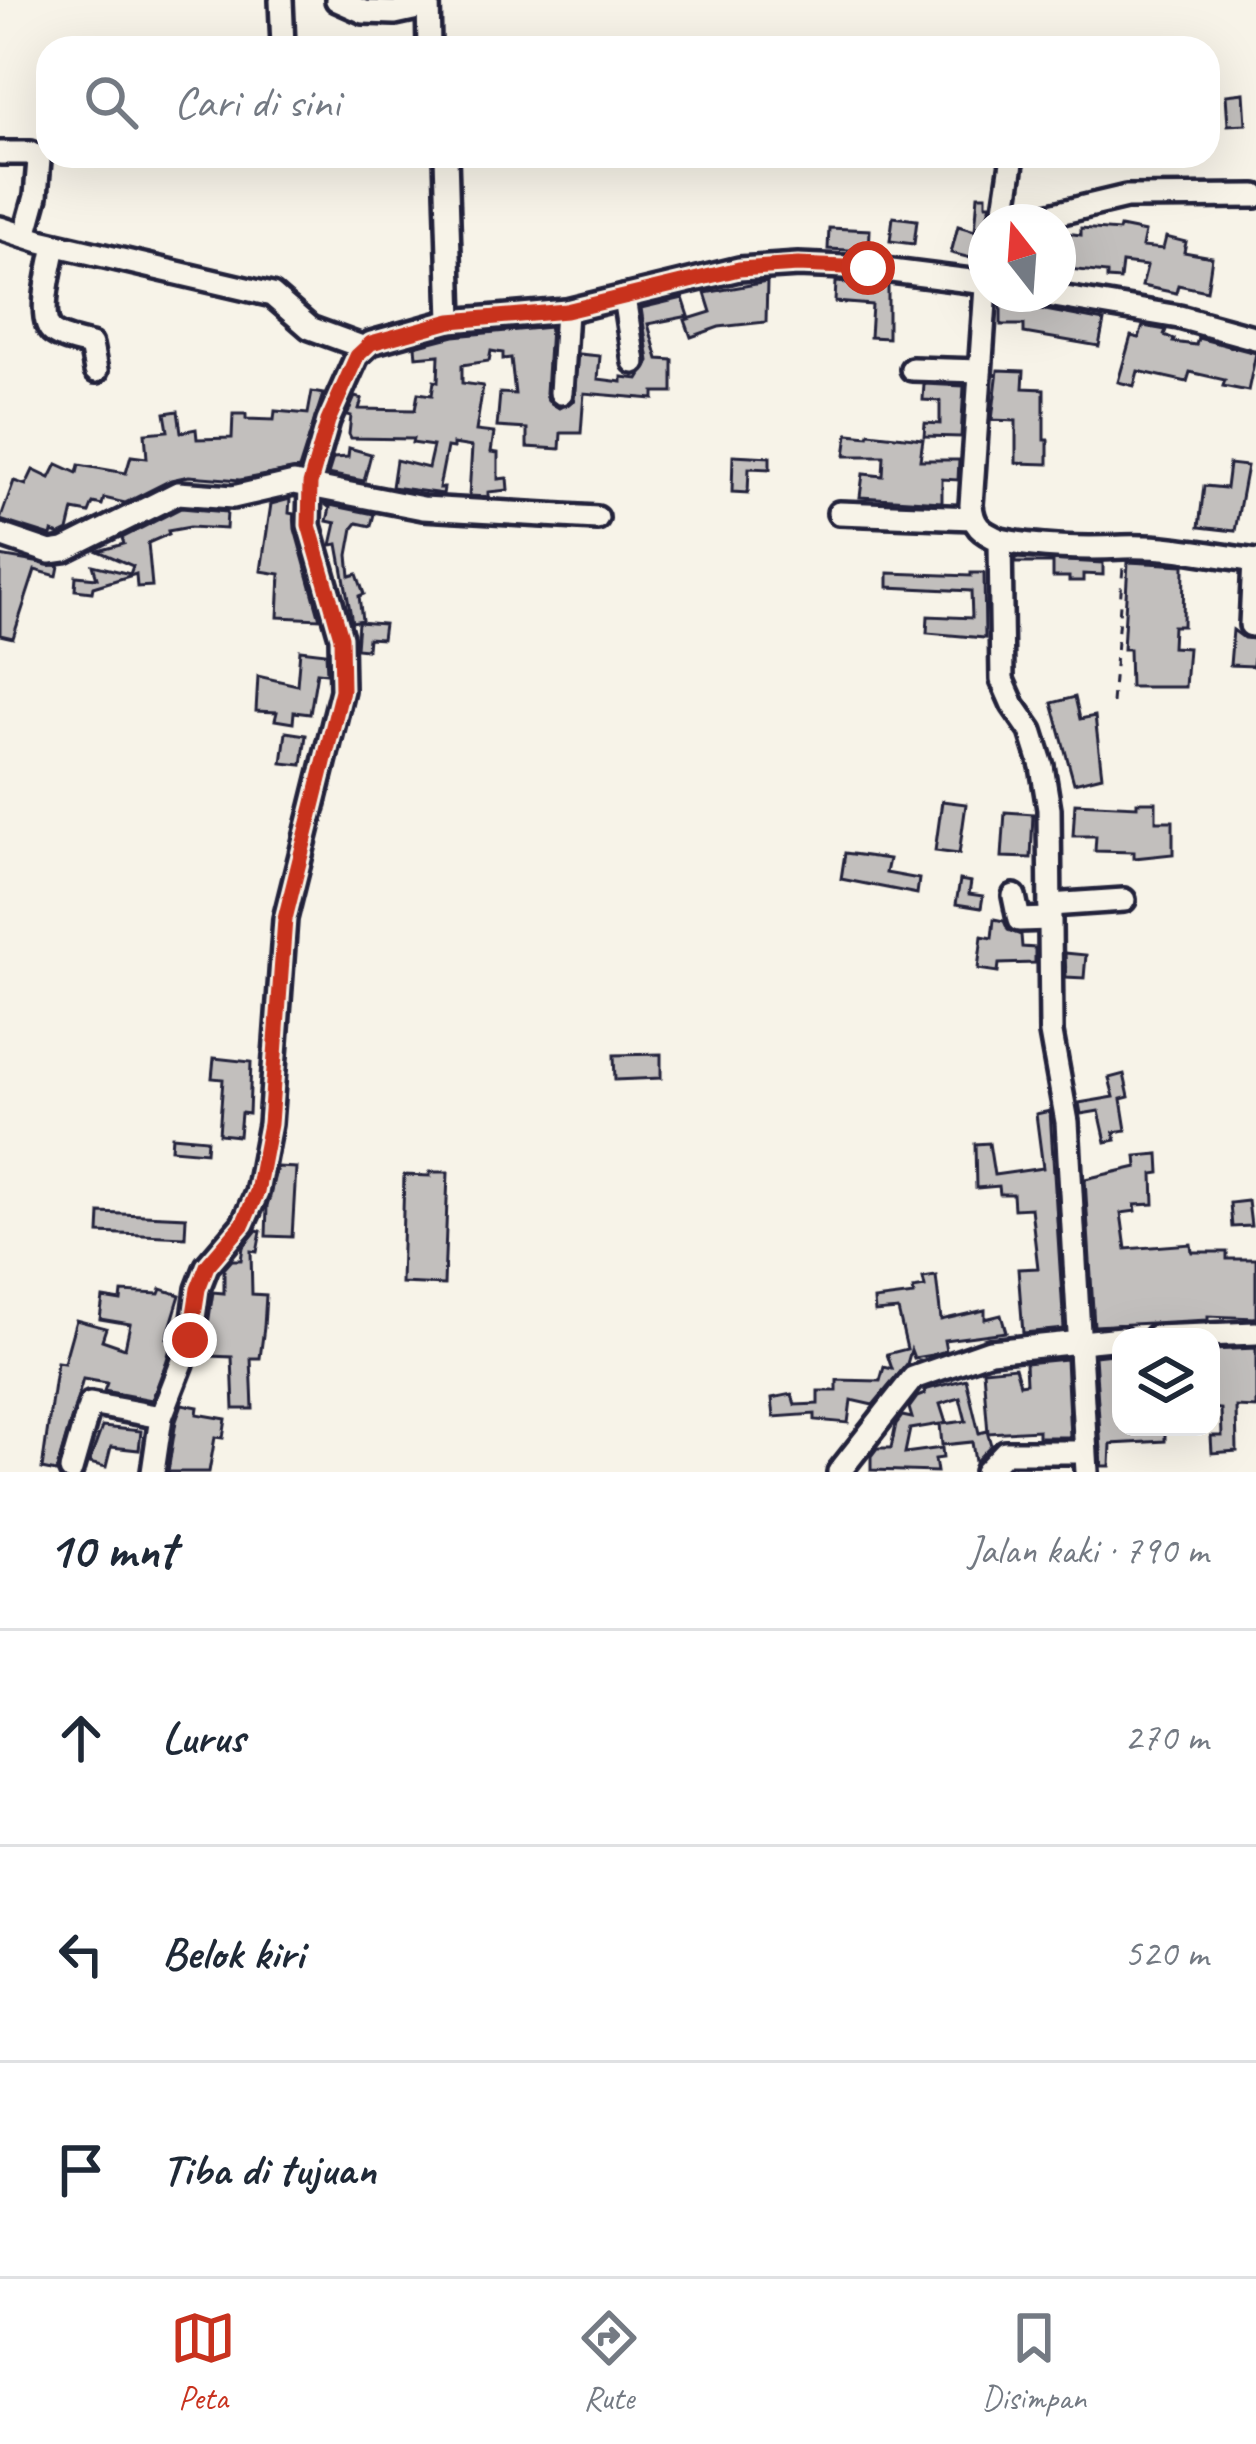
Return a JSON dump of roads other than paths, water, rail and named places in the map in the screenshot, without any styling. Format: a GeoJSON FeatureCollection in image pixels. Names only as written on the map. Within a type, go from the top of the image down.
{"type":"FeatureCollection","features":[{"type":"Feature","properties":{"kind":"street"},"geometry":{"type":"LineString","coordinates":[[281,0],[283,36]]}},
{"type":"Feature","properties":{"kind":"street"},"geometry":{"type":"LineString","coordinates":[[337,0],[364,12],[395,13],[427,3],[428,36]]}},
{"type":"Feature","properties":{"kind":"street"},"geometry":{"type":"LineString","coordinates":[[0,153],[31,153],[36,157]]}},
{"type":"Feature","properties":{"kind":"street"},"geometry":{"type":"LineString","coordinates":[[26,236],[38,168]]}},
{"type":"Feature","properties":{"kind":"street"},"geometry":{"type":"LineString","coordinates":[[446,168],[451,321]]}},
{"type":"Feature","properties":{"kind":"street"},"geometry":{"type":"LineString","coordinates":[[1005,204],[1010,168]]}},
{"type":"Feature","properties":{"kind":"street"},"geometry":{"type":"LineString","coordinates":[[1076,209],[1126,197],[1256,196]]}},
{"type":"Feature","properties":{"kind":"street"},"geometry":{"type":"LineString","coordinates":[[0,228],[272,295],[310,328],[365,347]]}},
{"type":"Feature","properties":{"kind":"street"},"geometry":{"type":"LineString","coordinates":[[55,245],[46,326],[91,345],[96,371]]}},
{"type":"Feature","properties":{"kind":"street"},"geometry":{"type":"LineString","coordinates":[[153,1472],[161,1417],[190,1340],[198,1289],[207,1266],[243,1224],[257,1192],[270,1124],[285,919],[342,690],[341,637],[309,525],[310,484],[328,421],[357,356],[381,339],[451,321],[566,311],[739,269],[868,268],[968,282]]}},
{"type":"Feature","properties":{"kind":"street"},"geometry":{"type":"LineString","coordinates":[[624,297],[634,362]]}},
{"type":"Feature","properties":{"kind":"street"},"geometry":{"type":"LineString","coordinates":[[1076,300],[1179,317],[1256,338]]}},
{"type":"Feature","properties":{"kind":"street"},"geometry":{"type":"LineString","coordinates":[[561,393],[566,311]]}},
{"type":"Feature","properties":{"kind":"street"},"geometry":{"type":"LineString","coordinates":[[984,312],[973,518],[981,532],[1000,540],[1216,554],[1255,561],[1251,625]]}},
{"type":"Feature","properties":{"kind":"street"},"geometry":{"type":"LineString","coordinates":[[912,369],[980,371]]}},
{"type":"Feature","properties":{"kind":"street"},"geometry":{"type":"LineString","coordinates":[[0,535],[50,552],[64,550],[178,493],[233,497],[284,484],[310,484],[440,510],[597,518]]}},
{"type":"Feature","properties":{"kind":"street"},"geometry":{"type":"LineString","coordinates":[[839,513],[973,518]]}},
{"type":"Feature","properties":{"kind":"street"},"geometry":{"type":"LineString","coordinates":[[986,1472],[1005,1452],[1086,1462],[1066,1122],[1051,1034],[1050,830],[1042,766],[1031,731],[1012,705],[1002,680],[1000,540]]}},
{"type":"Feature","properties":{"kind":"street"},"geometry":{"type":"LineString","coordinates":[[1014,896],[1019,920],[1124,900]]}},
{"type":"Feature","properties":{"kind":"street"},"geometry":{"type":"LineString","coordinates":[[1220,1334],[1256,1333]]}},
{"type":"Feature","properties":{"kind":"street"},"geometry":{"type":"LineString","coordinates":[[849,1470],[913,1378],[990,1351],[1112,1338]]}},
{"type":"Feature","properties":{"kind":"street"},"geometry":{"type":"LineString","coordinates":[[71,1470],[90,1404],[161,1417]]}}]}
